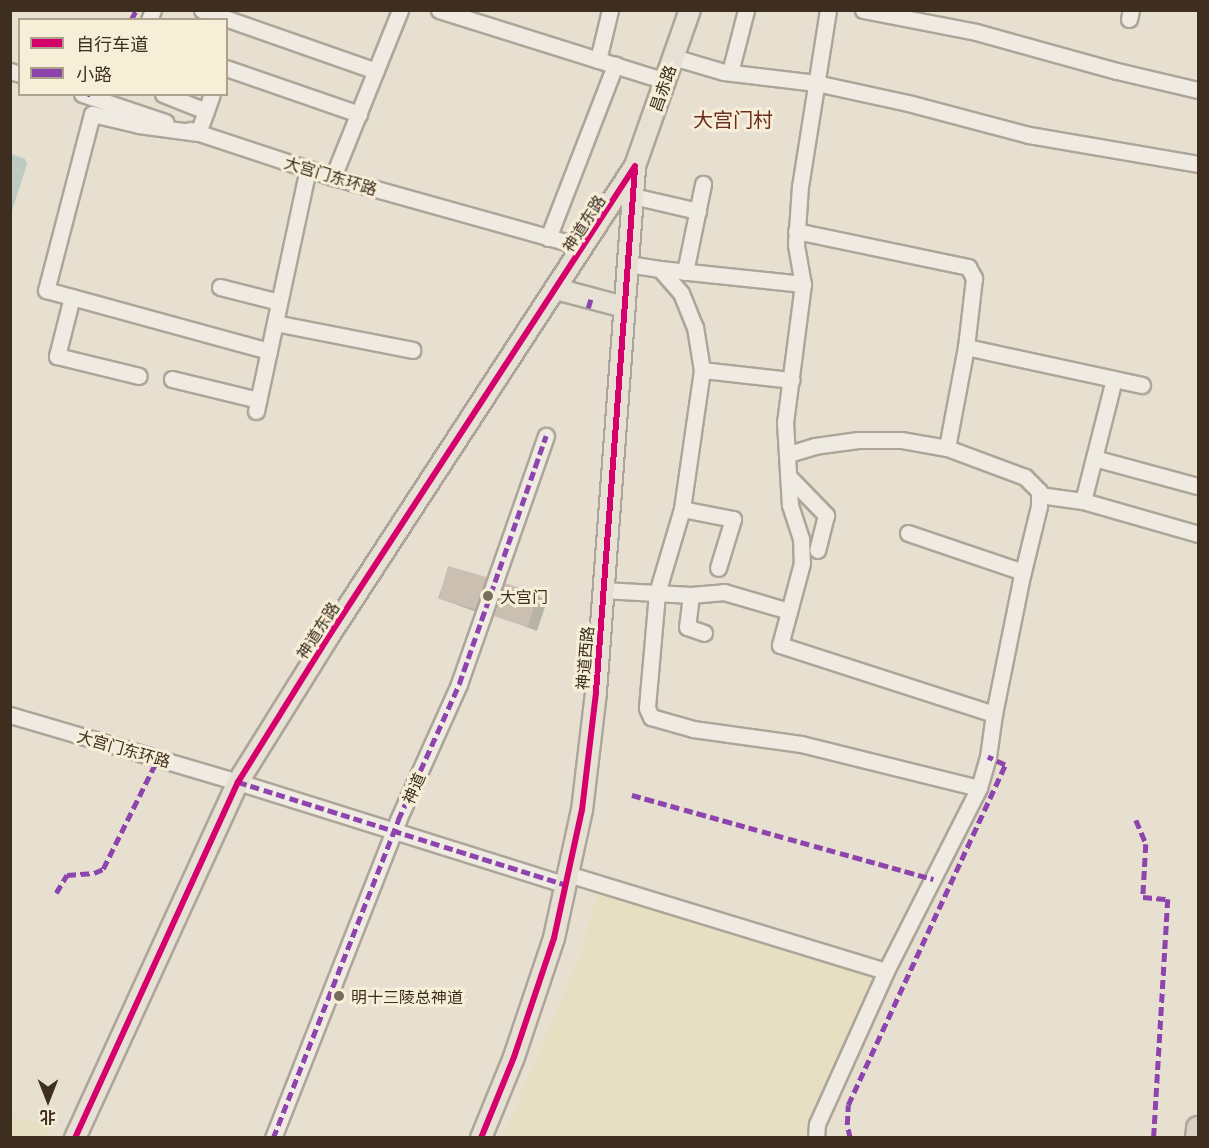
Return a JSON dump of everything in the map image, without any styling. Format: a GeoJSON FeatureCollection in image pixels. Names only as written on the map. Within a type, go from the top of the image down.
{"type":"FeatureCollection","features":[{"type":"Feature","properties":{"kind":"highway"},"geometry":{"type":"LineString","coordinates":[[1197,1137],[1198,1128]]}},
{"type":"Feature","properties":{"kind":"main road","name":"昌赤路"},"geometry":{"type":"LineString","coordinates":[[635,166],[690,10]]}},
{"type":"Feature","properties":{"kind":"main road","name":"神道西路"},"geometry":{"type":"LineString","coordinates":[[481,1137],[514,1057],[547,960],[582,810],[603,590],[635,166]]}},
{"type":"Feature","properties":{"kind":"main road","name":"神道东路"},"geometry":{"type":"LineString","coordinates":[[75,1137],[238,782],[325,642],[635,166]]}},
{"type":"Feature","properties":{"kind":"main road"},"geometry":{"type":"LineString","coordinates":[[556,289],[590,303],[624,307]]}},
{"type":"Feature","properties":{"kind":"street"},"geometry":{"type":"LineString","coordinates":[[202,10],[225,18]]}},
{"type":"Feature","properties":{"kind":"street"},"geometry":{"type":"LineString","coordinates":[[333,177],[400,10]]}},
{"type":"Feature","properties":{"kind":"street"},"geometry":{"type":"LineString","coordinates":[[439,10],[665,81]]}},
{"type":"Feature","properties":{"kind":"street"},"geometry":{"type":"LineString","coordinates":[[598,60],[610,10]]}},
{"type":"Feature","properties":{"kind":"street"},"geometry":{"type":"LineString","coordinates":[[730,72],[746,10]]}},
{"type":"Feature","properties":{"kind":"street"},"geometry":{"type":"LineString","coordinates":[[828,10],[800,186],[796,231],[803,284],[785,422],[790,505],[801,538],[802,563],[780,645],[994,714]]}},
{"type":"Feature","properties":{"kind":"street"},"geometry":{"type":"LineString","coordinates":[[862,10],[975,32],[1117,71],[1198,90]]}},
{"type":"Feature","properties":{"kind":"street"},"geometry":{"type":"LineString","coordinates":[[228,19],[376,71]]}},
{"type":"Feature","properties":{"kind":"street"},"geometry":{"type":"LineString","coordinates":[[674,57],[730,72],[816,83],[908,103],[1029,135],[1198,164]]}},
{"type":"Feature","properties":{"kind":"street"},"geometry":{"type":"LineString","coordinates":[[548,238],[615,65]]}},
{"type":"Feature","properties":{"kind":"street"},"geometry":{"type":"LineString","coordinates":[[228,69],[359,114]]}},
{"type":"Feature","properties":{"kind":"street","name":"大宫门东环路"},"geometry":{"type":"LineString","coordinates":[[88,96],[333,177],[583,248]]}},
{"type":"Feature","properties":{"kind":"street"},"geometry":{"type":"LineString","coordinates":[[168,96],[206,111]]}},
{"type":"Feature","properties":{"kind":"street"},"geometry":{"type":"LineString","coordinates":[[211,96],[198,133],[139,125],[92,114],[46,290],[269,351]]}},
{"type":"Feature","properties":{"kind":"street"},"geometry":{"type":"LineString","coordinates":[[172,379],[257,405],[308,169]]}},
{"type":"Feature","properties":{"kind":"street"},"geometry":{"type":"LineString","coordinates":[[685,272],[703,184]]}},
{"type":"Feature","properties":{"kind":"street"},"geometry":{"type":"LineString","coordinates":[[633,196],[698,211]]}},
{"type":"Feature","properties":{"kind":"street"},"geometry":{"type":"LineString","coordinates":[[796,231],[968,267],[974,278],[966,347],[947,448]]}},
{"type":"Feature","properties":{"kind":"street"},"geometry":{"type":"LineString","coordinates":[[628,264],[660,270],[803,284]]}},
{"type":"Feature","properties":{"kind":"street"},"geometry":{"type":"LineString","coordinates":[[660,270],[681,293],[696,327],[702,370],[682,509],[657,593],[647,708],[651,717],[693,729],[801,744],[980,788]]}},
{"type":"Feature","properties":{"kind":"street"},"geometry":{"type":"LineString","coordinates":[[220,287],[279,302]]}},
{"type":"Feature","properties":{"kind":"street"},"geometry":{"type":"LineString","coordinates":[[72,297],[57,356],[139,375]]}},
{"type":"Feature","properties":{"kind":"street"},"geometry":{"type":"LineString","coordinates":[[275,323],[412,350]]}},
{"type":"Feature","properties":{"kind":"street"},"geometry":{"type":"LineString","coordinates":[[966,347],[1142,385]]}},
{"type":"Feature","properties":{"kind":"street"},"geometry":{"type":"LineString","coordinates":[[702,370],[791,380]]}},
{"type":"Feature","properties":{"kind":"street"},"geometry":{"type":"LineString","coordinates":[[1083,501],[1114,379]]}},
{"type":"Feature","properties":{"kind":"street","name":"神道"},"geometry":{"type":"LineString","coordinates":[[273,1137],[394,832],[459,684],[546,436]]}},
{"type":"Feature","properties":{"kind":"street"},"geometry":{"type":"LineString","coordinates":[[788,454],[815,446],[858,440],[901,440],[947,448],[1025,477],[1039,491],[1039,506],[1023,572],[980,788],[886,971],[817,1124],[816,1137]]}},
{"type":"Feature","properties":{"kind":"street"},"geometry":{"type":"LineString","coordinates":[[1094,458],[1198,486]]}},
{"type":"Feature","properties":{"kind":"street"},"geometry":{"type":"LineString","coordinates":[[790,478],[826,515],[817,550]]}},
{"type":"Feature","properties":{"kind":"street"},"geometry":{"type":"LineString","coordinates":[[1039,495],[1083,501],[1198,534]]}},
{"type":"Feature","properties":{"kind":"street"},"geometry":{"type":"LineString","coordinates":[[682,509],[733,519],[718,568]]}},
{"type":"Feature","properties":{"kind":"street"},"geometry":{"type":"LineString","coordinates":[[908,533],[1023,572]]}},
{"type":"Feature","properties":{"kind":"street"},"geometry":{"type":"LineString","coordinates":[[603,590],[691,595],[724,592],[789,611]]}},
{"type":"Feature","properties":{"kind":"street"},"geometry":{"type":"LineString","coordinates":[[691,595],[687,627],[704,633]]}},
{"type":"Feature","properties":{"kind":"street","name":"大宫门东环路"},"geometry":{"type":"LineString","coordinates":[[10,715],[238,782],[394,832],[567,879],[886,971]]}},
{"type":"Feature","properties":{"kind":"shaded area"},"geometry":{"type":"Polygon","coordinates":[[[11,154],[25,159],[27,164],[11,214],[11,154]]]}},
{"type":"Feature","properties":{"kind":"shaded area"},"geometry":{"type":"Polygon","coordinates":[[[597,892],[877,975],[803,1137],[503,1138],[581,952],[597,892]]]}},
{"type":"Feature","properties":{"kind":"shaded area"},"geometry":{"type":"Polygon","coordinates":[[[10,1117],[51,1127],[47,1137],[11,1137],[10,1117]]]}},
{"type":"Feature","properties":{"kind":"building"},"geometry":{"type":"Polygon","coordinates":[[[448,566],[486,577],[477,610],[439,599],[448,566]]]}},
{"type":"Feature","properties":{"kind":"building"},"geometry":{"type":"Polygon","coordinates":[[[505,583],[538,594],[527,627],[494,616],[505,583]]]}},
{"type":"Feature","properties":{"kind":"marked path"},"geometry":{"type":"LineString","coordinates":[[132,18],[136,10]]}},
{"type":"Feature","properties":{"kind":"marked path"},"geometry":{"type":"LineString","coordinates":[[588,308],[591,298]]}},
{"type":"Feature","properties":{"kind":"marked path"},"geometry":{"type":"LineString","coordinates":[[273,1138],[398,820],[459,684],[546,436]]}},
{"type":"Feature","properties":{"kind":"marked path"},"geometry":{"type":"LineString","coordinates":[[850,1138],[847,1125],[848,1105],[1005,765],[988,757]]}},
{"type":"Feature","properties":{"kind":"marked path"},"geometry":{"type":"LineString","coordinates":[[56,893],[67,875],[94,873],[103,869],[158,758]]}},
{"type":"Feature","properties":{"kind":"marked path"},"geometry":{"type":"LineString","coordinates":[[238,782],[566,885]]}},
{"type":"Feature","properties":{"kind":"marked path"},"geometry":{"type":"LineString","coordinates":[[632,795],[933,879]]}},
{"type":"Feature","properties":{"kind":"marked path"},"geometry":{"type":"LineString","coordinates":[[1136,820],[1146,844],[1143,897],[1168,899],[1154,1138]]}},
{"type":"Feature","properties":{"kind":"cycle path"},"geometry":{"type":"LineString","coordinates":[[75,1138],[238,782],[325,642],[635,166]]}},
{"type":"Feature","properties":{"kind":"cycle path"},"geometry":{"type":"LineString","coordinates":[[481,1138],[514,1057],[554,938],[582,810],[596,692],[635,169]]}},
{"type":"Feature","properties":{"kind":"place","name":"大宫门"},"geometry":{"type":"Point","coordinates":[488,596]}},
{"type":"Feature","properties":{"kind":"place","name":"明十三陵总神道"},"geometry":{"type":"Point","coordinates":[339,996]}},
{"type":"Feature","properties":{"kind":"district","name":"大宫门村"},"geometry":{"type":"Point","coordinates":[733,118]}}]}
